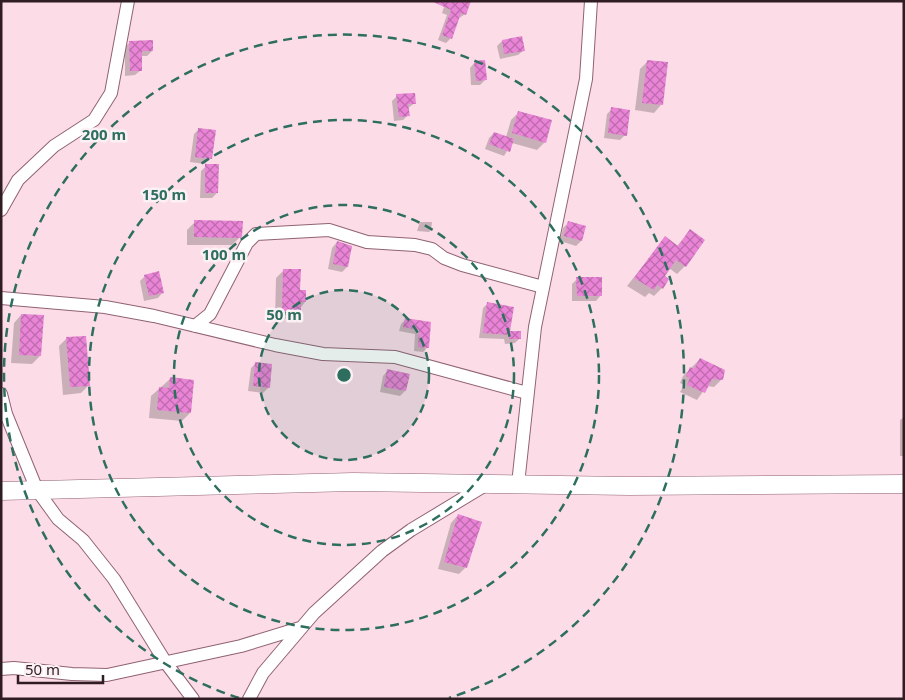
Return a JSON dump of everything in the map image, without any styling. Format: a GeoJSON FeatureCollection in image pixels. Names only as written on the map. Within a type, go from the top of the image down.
{"type":"FeatureCollection","features":[{"type":"Feature","properties":{"kind":"main road"},"geometry":{"type":"LineString","coordinates":[[1,491],[343,482],[639,486],[904,484]]}},
{"type":"Feature","properties":{"kind":"street"},"geometry":{"type":"LineString","coordinates":[[1,210],[18,180],[54,146],[94,120],[111,93],[128,1]]}},
{"type":"Feature","properties":{"kind":"street"},"geometry":{"type":"LineString","coordinates":[[518,484],[535,327],[586,79],[590,1]]}},
{"type":"Feature","properties":{"kind":"street"},"geometry":{"type":"LineString","coordinates":[[195,326],[210,314],[247,243],[256,234],[270,232],[329,230],[367,242],[415,245],[432,249],[444,258],[462,265],[543,288]]}},
{"type":"Feature","properties":{"kind":"street"},"geometry":{"type":"LineString","coordinates":[[1,298],[105,307],[154,316],[323,354],[395,357],[528,393]]}},
{"type":"Feature","properties":{"kind":"street"},"geometry":{"type":"LineString","coordinates":[[1,394],[6,414],[37,490],[58,519],[83,540],[114,579],[166,663],[193,699]]}},
{"type":"Feature","properties":{"kind":"street"},"geometry":{"type":"LineString","coordinates":[[249,699],[263,673],[314,613],[389,546],[411,530],[488,484]]}},
{"type":"Feature","properties":{"kind":"street"},"geometry":{"type":"LineString","coordinates":[[1,669],[14,668],[72,674],[107,674],[241,646],[300,628]]}},
{"type":"Feature","properties":{"kind":"building"},"geometry":{"type":"Polygon","coordinates":[[[431,1],[471,1],[466,15],[461,13],[452,39],[442,35],[451,10],[431,1]]]}},
{"type":"Feature","properties":{"kind":"building"},"geometry":{"type":"Polygon","coordinates":[[[522,36],[525,51],[504,54],[502,40],[522,36]]]}},
{"type":"Feature","properties":{"kind":"building"},"geometry":{"type":"Polygon","coordinates":[[[153,40],[153,51],[142,51],[142,71],[130,71],[129,41],[153,40]]]}},
{"type":"Feature","properties":{"kind":"building"},"geometry":{"type":"Polygon","coordinates":[[[485,60],[487,80],[476,81],[474,61],[485,60]]]}},
{"type":"Feature","properties":{"kind":"building"},"geometry":{"type":"Polygon","coordinates":[[[647,60],[668,62],[663,105],[642,103],[647,60]]]}},
{"type":"Feature","properties":{"kind":"building"},"geometry":{"type":"Polygon","coordinates":[[[415,93],[416,104],[408,104],[410,116],[399,117],[396,94],[415,93]]]}},
{"type":"Feature","properties":{"kind":"building"},"geometry":{"type":"Polygon","coordinates":[[[611,107],[630,110],[627,136],[608,133],[611,107]]]}},
{"type":"Feature","properties":{"kind":"building"},"geometry":{"type":"Polygon","coordinates":[[[518,111],[552,120],[546,143],[512,133],[518,111]]]}},
{"type":"Feature","properties":{"kind":"building"},"geometry":{"type":"Polygon","coordinates":[[[198,128],[216,130],[212,159],[195,157],[198,128]]]}},
{"type":"Feature","properties":{"kind":"building"},"geometry":{"type":"Polygon","coordinates":[[[494,132],[514,139],[510,152],[489,144],[494,132]]]}},
{"type":"Feature","properties":{"kind":"building"},"geometry":{"type":"Polygon","coordinates":[[[205,164],[219,164],[218,193],[205,193],[205,164]]]}},
{"type":"Feature","properties":{"kind":"building"},"geometry":{"type":"Polygon","coordinates":[[[194,220],[243,221],[242,236],[241,238],[194,237],[194,220]]]}},
{"type":"Feature","properties":{"kind":"building"},"geometry":{"type":"Polygon","coordinates":[[[568,221],[586,226],[582,241],[564,236],[568,221]]]}},
{"type":"Feature","properties":{"kind":"building"},"geometry":{"type":"Polygon","coordinates":[[[690,229],[705,240],[686,267],[676,260],[665,276],[669,279],[663,289],[657,285],[654,290],[634,278],[665,236],[678,246],[690,229]]]}},
{"type":"Feature","properties":{"kind":"building"},"geometry":{"type":"Polygon","coordinates":[[[337,241],[352,246],[348,267],[333,264],[337,241]]]}},
{"type":"Feature","properties":{"kind":"building"},"geometry":{"type":"Polygon","coordinates":[[[283,269],[301,269],[300,290],[306,290],[306,302],[301,302],[301,311],[282,311],[283,269]]]}},
{"type":"Feature","properties":{"kind":"building"},"geometry":{"type":"Polygon","coordinates":[[[159,271],[164,293],[149,296],[144,275],[159,271]]]}},
{"type":"Feature","properties":{"kind":"building"},"geometry":{"type":"Polygon","coordinates":[[[576,277],[602,277],[602,296],[577,296],[576,277]]]}},
{"type":"Feature","properties":{"kind":"building"},"geometry":{"type":"Polygon","coordinates":[[[487,302],[514,307],[510,331],[521,331],[521,339],[509,339],[509,335],[483,333],[487,302]]]}},
{"type":"Feature","properties":{"kind":"building"},"geometry":{"type":"Polygon","coordinates":[[[21,314],[44,315],[41,356],[19,355],[21,314]]]}},
{"type":"Feature","properties":{"kind":"building"},"geometry":{"type":"Polygon","coordinates":[[[405,318],[431,322],[429,348],[418,347],[419,330],[403,327],[405,318]]]}},
{"type":"Feature","properties":{"kind":"building"},"geometry":{"type":"Polygon","coordinates":[[[86,336],[90,386],[70,387],[66,337],[86,336]]]}},
{"type":"Feature","properties":{"kind":"building"},"geometry":{"type":"Polygon","coordinates":[[[700,358],[725,370],[723,380],[712,379],[705,393],[687,385],[690,378],[686,376],[690,367],[694,369],[700,358]]]}},
{"type":"Feature","properties":{"kind":"building"},"geometry":{"type":"Polygon","coordinates":[[[255,362],[272,364],[270,388],[253,386],[255,362]]]}},
{"type":"Feature","properties":{"kind":"building"},"geometry":{"type":"Polygon","coordinates":[[[387,369],[410,374],[406,391],[384,387],[387,369]]]}},
{"type":"Feature","properties":{"kind":"building"},"geometry":{"type":"Polygon","coordinates":[[[170,377],[194,380],[191,413],[157,410],[159,387],[169,388],[170,377]]]}},
{"type":"Feature","properties":{"kind":"building"},"geometry":{"type":"Polygon","coordinates":[[[458,514],[482,522],[467,568],[444,562],[458,514]]]}}]}
